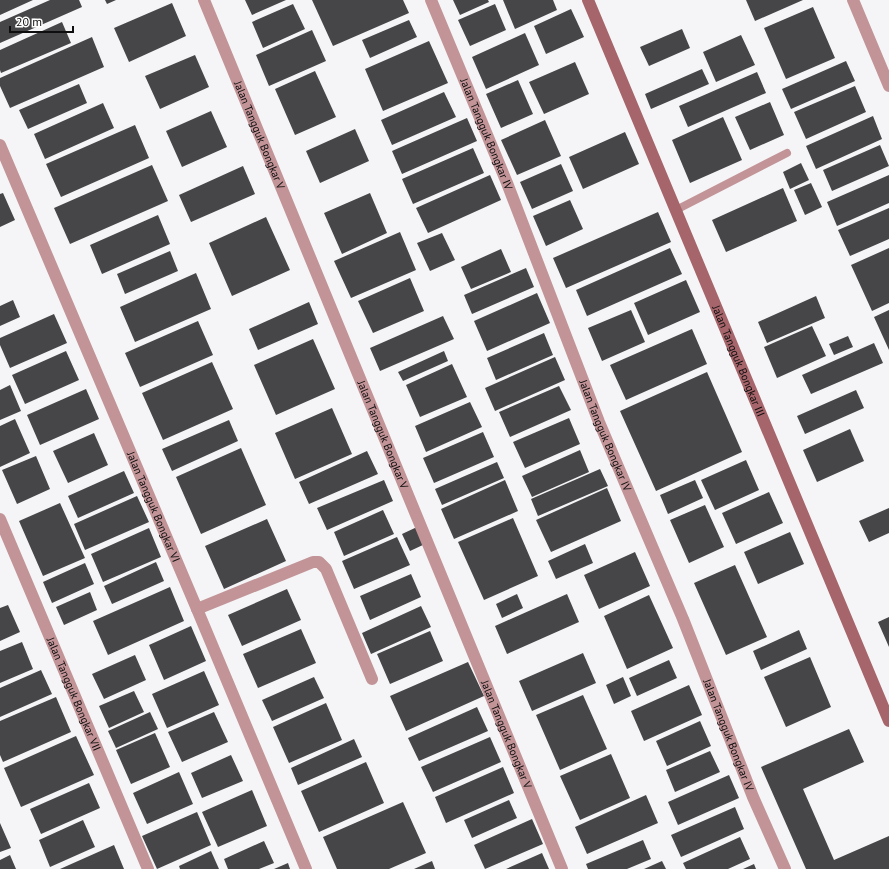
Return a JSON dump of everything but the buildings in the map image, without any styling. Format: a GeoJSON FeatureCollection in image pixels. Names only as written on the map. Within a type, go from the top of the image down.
{"type":"FeatureCollection","features":[{"type":"Feature","properties":{"kind":"street","name":"Jalan Tangguk Bongkar V"},"geometry":{"type":"LineString","coordinates":[[204,0],[562,869]]}},
{"type":"Feature","properties":{"kind":"street","name":"Jalan Tangguk Bongkar IV"},"geometry":{"type":"LineString","coordinates":[[431,0],[507,183],[599,422],[683,619],[753,797],[785,869]]}},
{"type":"Feature","properties":{"kind":"street","name":"Jalan Tangguk Bongkar III"},"geometry":{"type":"LineString","coordinates":[[588,0],[889,721]]}},
{"type":"Feature","properties":{"kind":"street"},"geometry":{"type":"LineString","coordinates":[[853,0],[889,86]]}},
{"type":"Feature","properties":{"kind":"street","name":"Jalan Tangguk Bongkar VI"},"geometry":{"type":"LineString","coordinates":[[0,145],[306,869]]}},
{"type":"Feature","properties":{"kind":"street","name":"Jalan Tangguk Bongkar VII"},"geometry":{"type":"LineString","coordinates":[[0,519],[148,869]]}},
{"type":"Feature","properties":{"kind":"street"},"geometry":{"type":"LineString","coordinates":[[197,609],[313,562],[319,562],[326,569],[372,679]]}},
{"type":"Feature","properties":{"kind":"lane"},"geometry":{"type":"LineString","coordinates":[[676,210],[787,153]]}}]}
